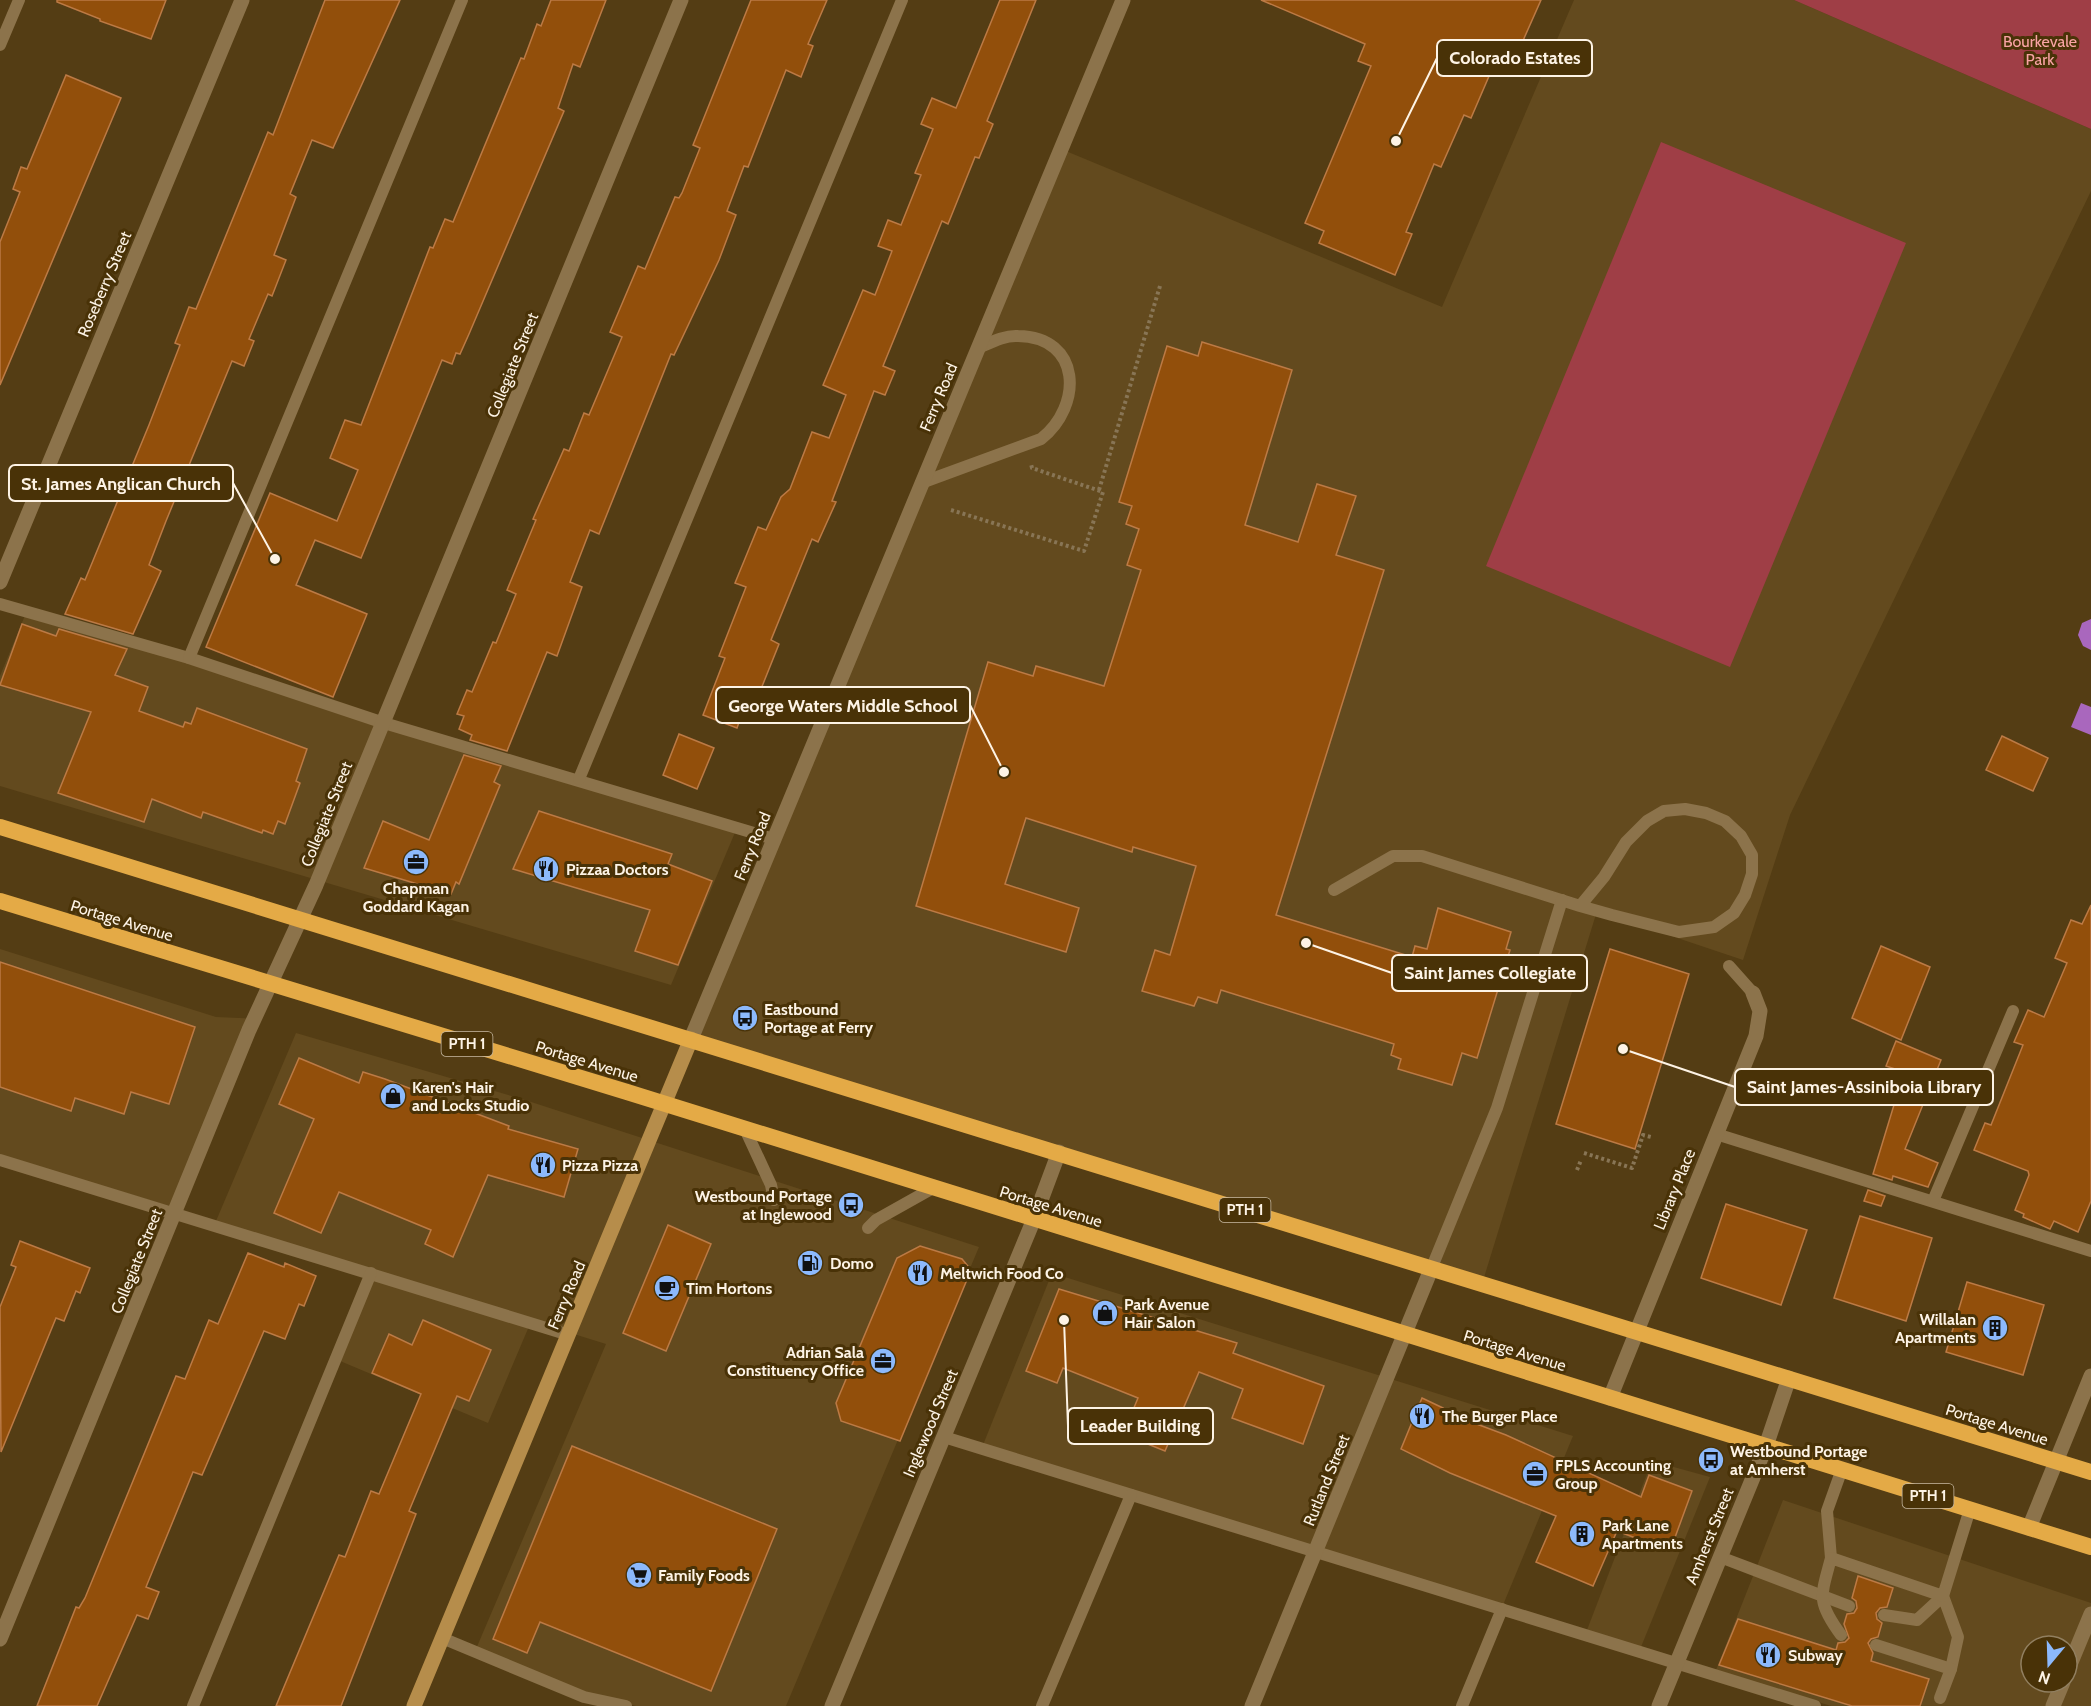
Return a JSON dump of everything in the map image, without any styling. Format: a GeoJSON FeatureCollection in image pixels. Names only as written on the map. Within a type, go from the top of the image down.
{"type":"FeatureCollection","features":[{"type":"Feature","properties":{"kind":"highway","name":"Portage Avenue"},"geometry":{"type":"LineString","coordinates":[[0,826],[2091,1472]]}},
{"type":"Feature","properties":{"kind":"highway","name":"Portage Avenue"},"geometry":{"type":"LineString","coordinates":[[0,901],[745,1129],[2091,1547]]}},
{"type":"Feature","properties":{"kind":"main road","name":"Ferry Road"},"geometry":{"type":"LineString","coordinates":[[414,1706],[691,1039]]}},
{"type":"Feature","properties":{"kind":"street","name":"Roseberry Street"},"geometry":{"type":"LineString","coordinates":[[0,582],[242,0]]}},
{"type":"Feature","properties":{"kind":"street","name":"Collegiate Street"},"geometry":{"type":"LineString","coordinates":[[0,1639],[249,1030],[301,920],[384,723],[681,0]]}},
{"type":"Feature","properties":{"kind":"street","name":"Ferry Road"},"geometry":{"type":"LineString","coordinates":[[691,1039],[1122,0]]}},
{"type":"Feature","properties":{"kind":"street","name":"Library Place"},"geometry":{"type":"LineString","coordinates":[[1610,1398],[1635,1331],[1756,1036],[1760,1011],[1753,993]]}},
{"type":"Feature","properties":{"kind":"street","name":"Inglewood Street"},"geometry":{"type":"LineString","coordinates":[[832,1706],[1034,1220],[1059,1152]]}},
{"type":"Feature","properties":{"kind":"street","name":"Rutland Street"},"geometry":{"type":"LineString","coordinates":[[1252,1706],[1432,1267]]}},
{"type":"Feature","properties":{"kind":"street"},"geometry":{"type":"LineString","coordinates":[[2029,1528],[2091,1376]]}},
{"type":"Feature","properties":{"kind":"street","name":"Amherst Street"},"geometry":{"type":"LineString","coordinates":[[1659,1706],[1766,1446],[1789,1378]]}},
{"type":"Feature","properties":{"kind":"street"},"geometry":{"type":"LineString","coordinates":[[2079,1643],[2091,1614]]}},
{"type":"Feature","properties":{"kind":"lane"},"geometry":{"type":"LineString","coordinates":[[0,45],[19,0]]}},
{"type":"Feature","properties":{"kind":"lane"},"geometry":{"type":"LineString","coordinates":[[189,658],[462,0]]}},
{"type":"Feature","properties":{"kind":"lane"},"geometry":{"type":"LineString","coordinates":[[579,779],[902,0]]}},
{"type":"Feature","properties":{"kind":"lane"},"geometry":{"type":"LineString","coordinates":[[921,483],[1041,439],[1055,428],[1064,414],[1071,382],[1068,367],[1048,343],[1030,337],[1016,336],[1001,338],[978,348]]}},
{"type":"Feature","properties":{"kind":"lane"},"geometry":{"type":"LineString","coordinates":[[0,604],[189,658],[384,723],[774,838]]}},
{"type":"Feature","properties":{"kind":"lane"},"geometry":{"type":"LineString","coordinates":[[1334,890],[1393,856],[1422,856],[1580,906],[1679,932],[1714,927],[1734,913],[1745,895],[1752,874],[1752,855],[1741,836],[1725,821],[1706,813],[1685,809],[1664,811],[1647,821],[1626,842],[1604,877],[1580,906]]}},
{"type":"Feature","properties":{"kind":"lane"},"geometry":{"type":"LineString","coordinates":[[1432,1267],[1497,1108],[1562,900]]}},
{"type":"Feature","properties":{"kind":"lane"},"geometry":{"type":"LineString","coordinates":[[1729,966],[1753,993]]}},
{"type":"Feature","properties":{"kind":"lane"},"geometry":{"type":"LineString","coordinates":[[1933,1201],[2013,1011]]}},
{"type":"Feature","properties":{"kind":"lane"},"geometry":{"type":"LineString","coordinates":[[745,1129],[771,1185],[774,1200]]}},
{"type":"Feature","properties":{"kind":"lane"},"geometry":{"type":"LineString","coordinates":[[1716,1134],[2091,1251]]}},
{"type":"Feature","properties":{"kind":"lane"},"geometry":{"type":"LineString","coordinates":[[0,1160],[569,1335]]}},
{"type":"Feature","properties":{"kind":"lane"},"geometry":{"type":"LineString","coordinates":[[868,1228],[876,1220],[933,1188]]}},
{"type":"Feature","properties":{"kind":"lane"},"geometry":{"type":"LineString","coordinates":[[193,1706],[371,1274]]}},
{"type":"Feature","properties":{"kind":"lane"},"geometry":{"type":"LineString","coordinates":[[944,1437],[1815,1706]]}},
{"type":"Feature","properties":{"kind":"lane"},"geometry":{"type":"LineString","coordinates":[[1840,1635],[1829,1620],[1821,1597],[1831,1558],[1827,1511],[1842,1469]]}},
{"type":"Feature","properties":{"kind":"lane"},"geometry":{"type":"LineString","coordinates":[[1042,1706],[1131,1495]]}},
{"type":"Feature","properties":{"kind":"lane"},"geometry":{"type":"LineString","coordinates":[[1884,1615],[1917,1620],[1943,1596],[1970,1509]]}},
{"type":"Feature","properties":{"kind":"lane"},"geometry":{"type":"LineString","coordinates":[[1720,1557],[1849,1606]]}},
{"type":"Feature","properties":{"kind":"lane"},"geometry":{"type":"LineString","coordinates":[[1831,1558],[1943,1596]]}},
{"type":"Feature","properties":{"kind":"lane"},"geometry":{"type":"LineString","coordinates":[[1940,1698],[1951,1669],[1958,1637],[1943,1596]]}},
{"type":"Feature","properties":{"kind":"lane"},"geometry":{"type":"LineString","coordinates":[[1462,1706],[1502,1609]]}},
{"type":"Feature","properties":{"kind":"lane"},"geometry":{"type":"LineString","coordinates":[[442,1638],[584,1697],[626,1706]]}},
{"type":"Feature","properties":{"kind":"lane"},"geometry":{"type":"LineString","coordinates":[[1876,1645],[1951,1669]]}},
{"type":"Feature","properties":{"kind":"path"},"geometry":{"type":"LineString","coordinates":[[1099,490],[1160,286]]}},
{"type":"Feature","properties":{"kind":"path"},"geometry":{"type":"LineString","coordinates":[[951,510],[1084,551],[1103,492],[1032,468],[1023,446]]}},
{"type":"Feature","properties":{"kind":"path"},"geometry":{"type":"LineString","coordinates":[[1584,1153],[1632,1168],[1643,1134],[1651,1137]]}},
{"type":"Feature","properties":{"kind":"path"},"geometry":{"type":"LineString","coordinates":[[1577,1170],[1581,1160]]}},
{"type":"Feature","properties":{"kind":"shaded area"},"geometry":{"type":"Polygon","coordinates":[[[1574,0],[1794,0],[2091,129],[2091,191],[1790,815],[1743,960],[1597,911],[1482,1284],[691,1039],[1061,149],[1442,307],[1574,0]]]}},
{"type":"Feature","properties":{"kind":"shaded area"},"geometry":{"type":"Polygon","coordinates":[[[26,613],[736,830],[671,985],[0,786],[0,676],[26,613]]]}},
{"type":"Feature","properties":{"kind":"shaded area"},"geometry":{"type":"Polygon","coordinates":[[[2091,619],[2091,650],[2083,646],[2078,635],[2082,623],[2091,619]]]}},
{"type":"Feature","properties":{"kind":"shaded area"},"geometry":{"type":"Polygon","coordinates":[[[2081,703],[2091,707],[2091,735],[2071,727],[2081,703]]]}},
{"type":"Feature","properties":{"kind":"shaded area"},"geometry":{"type":"Polygon","coordinates":[[[0,949],[216,1017],[259,1019],[179,1209],[0,1155],[0,949]]]}},
{"type":"Feature","properties":{"kind":"shaded area"},"geometry":{"type":"Polygon","coordinates":[[[296,1033],[525,1100],[979,1247],[786,1706],[636,1706],[585,1694],[476,1649],[606,1344],[449,1295],[530,1324],[488,1423],[340,1361],[377,1271],[216,1221],[296,1033]]]}},
{"type":"Feature","properties":{"kind":"shaded area"},"geometry":{"type":"Polygon","coordinates":[[[1052,1273],[1573,1436],[1503,1605],[983,1445],[1052,1273]]]}},
{"type":"Feature","properties":{"kind":"shaded area"},"geometry":{"type":"Polygon","coordinates":[[[1652,1461],[1710,1477],[1641,1647],[1587,1630],[1652,1461]]]}},
{"type":"Feature","properties":{"kind":"shaded area"},"geometry":{"type":"Polygon","coordinates":[[[1783,1500],[2091,1603],[2091,1706],[1831,1706],[1716,1670],[1783,1500]]]}},
{"type":"Feature","properties":{"kind":"green space","name":"Bourkevale Park"},"geometry":{"type":"Polygon","coordinates":[[[1794,0],[2091,0],[2091,129],[1794,0]]]}},
{"type":"Feature","properties":{"kind":"green space"},"geometry":{"type":"Polygon","coordinates":[[[1661,142],[1906,243],[1730,667],[1486,566],[1661,142]]]}},
{"type":"Feature","properties":{"kind":"building"},"geometry":{"type":"Polygon","coordinates":[[[57,0],[166,0],[151,39],[100,21],[57,0]]]}},
{"type":"Feature","properties":{"kind":"building"},"geometry":{"type":"Polygon","coordinates":[[[325,0],[400,0],[333,148],[312,140],[290,194],[296,197],[274,255],[286,260],[272,296],[268,294],[249,339],[254,341],[244,366],[232,361],[166,521],[149,565],[161,571],[133,634],[65,614],[81,578],[85,580],[149,425],[180,345],[175,343],[189,307],[196,309],[268,132],[273,135],[325,0]]]}},
{"type":"Feature","properties":{"kind":"building"},"geometry":{"type":"Polygon","coordinates":[[[551,0],[606,0],[580,67],[573,64],[558,108],[564,111],[469,334],[460,354],[456,353],[452,364],[442,360],[361,558],[315,540],[296,585],[367,614],[333,697],[206,647],[270,493],[337,521],[358,470],[330,458],[345,420],[361,425],[430,247],[433,248],[445,219],[453,222],[521,58],[524,59],[537,24],[541,26],[551,0]]]}},
{"type":"Feature","properties":{"kind":"building"},"geometry":{"type":"Polygon","coordinates":[[[751,0],[827,0],[808,44],[813,46],[801,77],[786,70],[748,167],[744,166],[727,211],[736,215],[719,260],[674,355],[671,354],[599,534],[590,530],[570,582],[582,587],[557,656],[547,652],[507,751],[470,740],[472,735],[459,729],[464,716],[457,714],[467,690],[472,692],[493,642],[496,643],[516,594],[507,590],[536,520],[533,519],[564,449],[569,451],[584,413],[589,415],[622,337],[610,332],[638,266],[645,269],[675,197],[679,198],[682,193],[700,148],[693,145],[751,0]]]}},
{"type":"Feature","properties":{"kind":"building"},"geometry":{"type":"Polygon","coordinates":[[[1000,0],[1036,0],[987,121],[993,124],[979,158],[975,157],[948,224],[942,221],[883,366],[895,371],[885,395],[874,391],[832,501],[836,502],[818,542],[812,539],[771,640],[779,644],[751,714],[743,711],[737,728],[703,715],[725,658],[719,656],[746,587],[735,583],[758,527],[766,530],[781,497],[790,489],[812,432],[829,438],[846,395],[823,385],[863,290],[875,295],[892,251],[878,246],[888,220],[901,225],[921,175],[915,173],[933,129],[921,124],[932,98],[956,108],[1000,0]]]}},
{"type":"Feature","properties":{"kind":"building"},"geometry":{"type":"Polygon","coordinates":[[[1261,0],[1541,0],[1518,52],[1502,46],[1471,118],[1464,115],[1441,167],[1434,164],[1406,232],[1412,234],[1395,275],[1319,243],[1324,231],[1305,223],[1371,66],[1358,61],[1365,44],[1261,0]]]}},
{"type":"Feature","properties":{"kind":"building"},"geometry":{"type":"Polygon","coordinates":[[[66,75],[121,98],[0,385],[0,242],[20,192],[13,189],[21,167],[27,169],[66,75]]]}},
{"type":"Feature","properties":{"kind":"building"},"geometry":{"type":"Polygon","coordinates":[[[1202,342],[1292,370],[1245,525],[1298,542],[1317,484],[1356,496],[1336,555],[1384,570],[1276,915],[1412,957],[1415,946],[1427,949],[1438,908],[1511,932],[1506,949],[1510,950],[1477,1058],[1462,1053],[1452,1085],[1398,1069],[1401,1059],[1391,1055],[1394,1044],[1221,990],[1217,1003],[1198,997],[1194,1006],[1142,991],[1155,950],[1170,955],[1196,866],[1133,847],[1132,852],[1026,818],[1005,884],[1079,908],[1066,952],[916,906],[988,662],[1033,676],[1036,666],[1104,686],[1141,570],[1127,565],[1139,529],[1126,524],[1132,506],[1119,502],[1167,346],[1198,356],[1202,342]]]}},
{"type":"Feature","properties":{"kind":"building"},"geometry":{"type":"Polygon","coordinates":[[[22,624],[56,636],[59,629],[127,649],[115,675],[148,687],[139,711],[183,727],[185,722],[191,724],[197,708],[307,749],[296,781],[300,783],[285,824],[278,821],[273,834],[263,830],[262,833],[203,812],[201,818],[152,799],[144,822],[58,793],[91,712],[0,685],[22,624]]]}},
{"type":"Feature","properties":{"kind":"building"},"geometry":{"type":"Polygon","coordinates":[[[679,734],[714,748],[697,789],[663,775],[679,734]]]}},
{"type":"Feature","properties":{"kind":"building"},"geometry":{"type":"Polygon","coordinates":[[[2002,736],[2048,758],[2033,791],[1986,770],[2002,736]]]}},
{"type":"Feature","properties":{"kind":"building"},"geometry":{"type":"Polygon","coordinates":[[[464,755],[501,766],[494,782],[500,785],[459,884],[456,882],[451,894],[364,868],[383,821],[429,840],[464,755]]]}},
{"type":"Feature","properties":{"kind":"building"},"geometry":{"type":"Polygon","coordinates":[[[539,811],[672,854],[668,864],[712,881],[678,965],[635,951],[650,910],[513,869],[539,811]]]}},
{"type":"Feature","properties":{"kind":"building"},"geometry":{"type":"Polygon","coordinates":[[[2091,905],[2091,1201],[2078,1232],[2054,1221],[2050,1229],[2023,1217],[2024,1214],[2015,1210],[2029,1175],[2028,1171],[1974,1150],[1985,1123],[1991,1125],[2023,1045],[2014,1042],[2028,1010],[2044,1017],[2067,963],[2055,958],[2071,920],[2082,924],[2091,905]]]}},
{"type":"Feature","properties":{"kind":"building"},"geometry":{"type":"Polygon","coordinates":[[[1881,946],[1930,967],[1901,1040],[1852,1018],[1881,946]]]}},
{"type":"Feature","properties":{"kind":"building"},"geometry":{"type":"Polygon","coordinates":[[[1610,949],[1689,974],[1635,1149],[1556,1124],[1610,949]]]}},
{"type":"Feature","properties":{"kind":"building"},"geometry":{"type":"Polygon","coordinates":[[[0,962],[195,1027],[169,1104],[131,1092],[124,1114],[75,1098],[71,1111],[0,1087],[0,962]]]}},
{"type":"Feature","properties":{"kind":"building"},"geometry":{"type":"Polygon","coordinates":[[[1896,1041],[1941,1060],[1905,1149],[1938,1163],[1928,1187],[1893,1176],[1892,1180],[1873,1174],[1904,1072],[1886,1066],[1896,1041]]]}},
{"type":"Feature","properties":{"kind":"building"},"geometry":{"type":"Polygon","coordinates":[[[299,1058],[359,1083],[363,1072],[385,1079],[509,1126],[508,1129],[578,1149],[564,1197],[488,1175],[453,1257],[425,1244],[431,1230],[339,1192],[321,1233],[274,1213],[314,1119],[279,1104],[299,1058]]]}},
{"type":"Feature","properties":{"kind":"building"},"geometry":{"type":"Polygon","coordinates":[[[1868,1190],[1885,1196],[1881,1206],[1864,1201],[1868,1190]]]}},
{"type":"Feature","properties":{"kind":"building"},"geometry":{"type":"Polygon","coordinates":[[[1726,1204],[1807,1230],[1781,1305],[1701,1278],[1726,1204]]]}},
{"type":"Feature","properties":{"kind":"building"},"geometry":{"type":"Polygon","coordinates":[[[1860,1216],[1932,1238],[1906,1321],[1834,1298],[1860,1216]]]}},
{"type":"Feature","properties":{"kind":"building","name":"Tim Hortons"},"geometry":{"type":"Polygon","coordinates":[[[668,1225],[711,1244],[666,1351],[623,1333],[668,1225]]]}},
{"type":"Feature","properties":{"kind":"building"},"geometry":{"type":"Polygon","coordinates":[[[20,1241],[90,1268],[80,1293],[76,1291],[64,1321],[56,1318],[1,1452],[0,1307],[16,1267],[11,1265],[20,1241]]]}},
{"type":"Feature","properties":{"kind":"building"},"geometry":{"type":"Polygon","coordinates":[[[920,1246],[962,1259],[971,1270],[900,1441],[841,1421],[836,1403],[897,1258],[920,1246]]]}},
{"type":"Feature","properties":{"kind":"building"},"geometry":{"type":"Polygon","coordinates":[[[248,1253],[284,1267],[285,1263],[316,1276],[304,1306],[299,1304],[285,1339],[264,1331],[202,1475],[193,1472],[146,1587],[159,1592],[148,1619],[137,1615],[97,1706],[37,1706],[76,1607],[79,1608],[85,1598],[176,1376],[185,1379],[209,1320],[218,1324],[248,1253]]]}},
{"type":"Feature","properties":{"kind":"building","name":"Willalan Apartments"},"geometry":{"type":"Polygon","coordinates":[[[1967,1282],[2044,1305],[2023,1375],[1946,1352],[1967,1282]]]}},
{"type":"Feature","properties":{"kind":"building"},"geometry":{"type":"Polygon","coordinates":[[[1059,1289],[1237,1343],[1233,1353],[1324,1386],[1303,1444],[1232,1418],[1243,1389],[1199,1372],[1165,1451],[1123,1434],[1138,1398],[1063,1368],[1057,1383],[1026,1371],[1059,1289]]]}},
{"type":"Feature","properties":{"kind":"building"},"geometry":{"type":"Polygon","coordinates":[[[423,1320],[491,1350],[469,1401],[457,1396],[409,1511],[416,1514],[341,1706],[276,1706],[339,1555],[345,1557],[371,1491],[379,1494],[421,1394],[372,1373],[389,1334],[412,1345],[423,1320]]]}},
{"type":"Feature","properties":{"kind":"building"},"geometry":{"type":"Polygon","coordinates":[[[1422,1398],[1443,1408],[1442,1411],[1506,1435],[1641,1497],[1649,1475],[1692,1491],[1670,1551],[1617,1531],[1593,1586],[1536,1562],[1556,1516],[1450,1473],[1401,1449],[1422,1398]]]}},
{"type":"Feature","properties":{"kind":"building","name":"Family Foods"},"geometry":{"type":"Polygon","coordinates":[[[572,1446],[777,1529],[711,1691],[540,1622],[527,1653],[493,1639],[572,1446]]]}},
{"type":"Feature","properties":{"kind":"building"},"geometry":{"type":"Polygon","coordinates":[[[1858,1576],[1893,1588],[1887,1607],[1880,1608],[1876,1613],[1877,1619],[1882,1623],[1878,1637],[1871,1639],[1868,1643],[1873,1653],[1871,1661],[1929,1679],[1920,1706],[1852,1706],[1719,1665],[1738,1619],[1836,1650],[1838,1643],[1845,1642],[1849,1638],[1844,1624],[1847,1614],[1854,1613],[1857,1608],[1856,1601],[1852,1598],[1858,1576]]]}},
{"type":"Feature","properties":{"kind":"place","name":"Colorado Estates"},"geometry":{"type":"Point","coordinates":[1396,141]}},
{"type":"Feature","properties":{"kind":"place","name":"St. James Anglican Church"},"geometry":{"type":"Point","coordinates":[275,559]}},
{"type":"Feature","properties":{"kind":"place","name":"George Waters Middle School"},"geometry":{"type":"Point","coordinates":[1004,772]}},
{"type":"Feature","properties":{"kind":"place","name":"Chapman Goddard Kagan"},"geometry":{"type":"Point","coordinates":[416,862]}},
{"type":"Feature","properties":{"kind":"place","name":"Pizzaa Doctors"},"geometry":{"type":"Point","coordinates":[546,869]}},
{"type":"Feature","properties":{"kind":"place","name":"Saint James Collegiate"},"geometry":{"type":"Point","coordinates":[1306,943]}},
{"type":"Feature","properties":{"kind":"place","name":"Eastbound Portage at Ferry"},"geometry":{"type":"Point","coordinates":[745,1018]}},
{"type":"Feature","properties":{"kind":"place","name":"Saint James-Assiniboia Library"},"geometry":{"type":"Point","coordinates":[1623,1049]}},
{"type":"Feature","properties":{"kind":"place","name":"Karen's Hair and Locks Studio"},"geometry":{"type":"Point","coordinates":[393,1096]}},
{"type":"Feature","properties":{"kind":"place","name":"Pizza Pizza"},"geometry":{"type":"Point","coordinates":[543,1165]}},
{"type":"Feature","properties":{"kind":"place","name":"Westbound Portage at Inglewood"},"geometry":{"type":"Point","coordinates":[851,1205]}},
{"type":"Feature","properties":{"kind":"place","name":"Domo"},"geometry":{"type":"Point","coordinates":[810,1263]}},
{"type":"Feature","properties":{"kind":"place","name":"Meltwich Food Co"},"geometry":{"type":"Point","coordinates":[920,1273]}},
{"type":"Feature","properties":{"kind":"place","name":"Tim Hortons"},"geometry":{"type":"Point","coordinates":[667,1288]}},
{"type":"Feature","properties":{"kind":"place","name":"Park Avenue Hair Salon"},"geometry":{"type":"Point","coordinates":[1105,1313]}},
{"type":"Feature","properties":{"kind":"place","name":"Leader Building"},"geometry":{"type":"Point","coordinates":[1064,1320]}},
{"type":"Feature","properties":{"kind":"place","name":"Willalan Apartments"},"geometry":{"type":"Point","coordinates":[1995,1328]}},
{"type":"Feature","properties":{"kind":"place","name":"Adrian Sala Constituency Office"},"geometry":{"type":"Point","coordinates":[883,1361]}},
{"type":"Feature","properties":{"kind":"place","name":"The Burger Place"},"geometry":{"type":"Point","coordinates":[1422,1416]}},
{"type":"Feature","properties":{"kind":"place","name":"Westbound Portage at Amherst"},"geometry":{"type":"Point","coordinates":[1711,1460]}},
{"type":"Feature","properties":{"kind":"place","name":"FPLS Accounting Group"},"geometry":{"type":"Point","coordinates":[1535,1474]}},
{"type":"Feature","properties":{"kind":"place","name":"Park Lane Apartments"},"geometry":{"type":"Point","coordinates":[1582,1534]}},
{"type":"Feature","properties":{"kind":"place","name":"Family Foods"},"geometry":{"type":"Point","coordinates":[639,1575]}},
{"type":"Feature","properties":{"kind":"place","name":"Subway"},"geometry":{"type":"Point","coordinates":[1768,1655]}}]}
